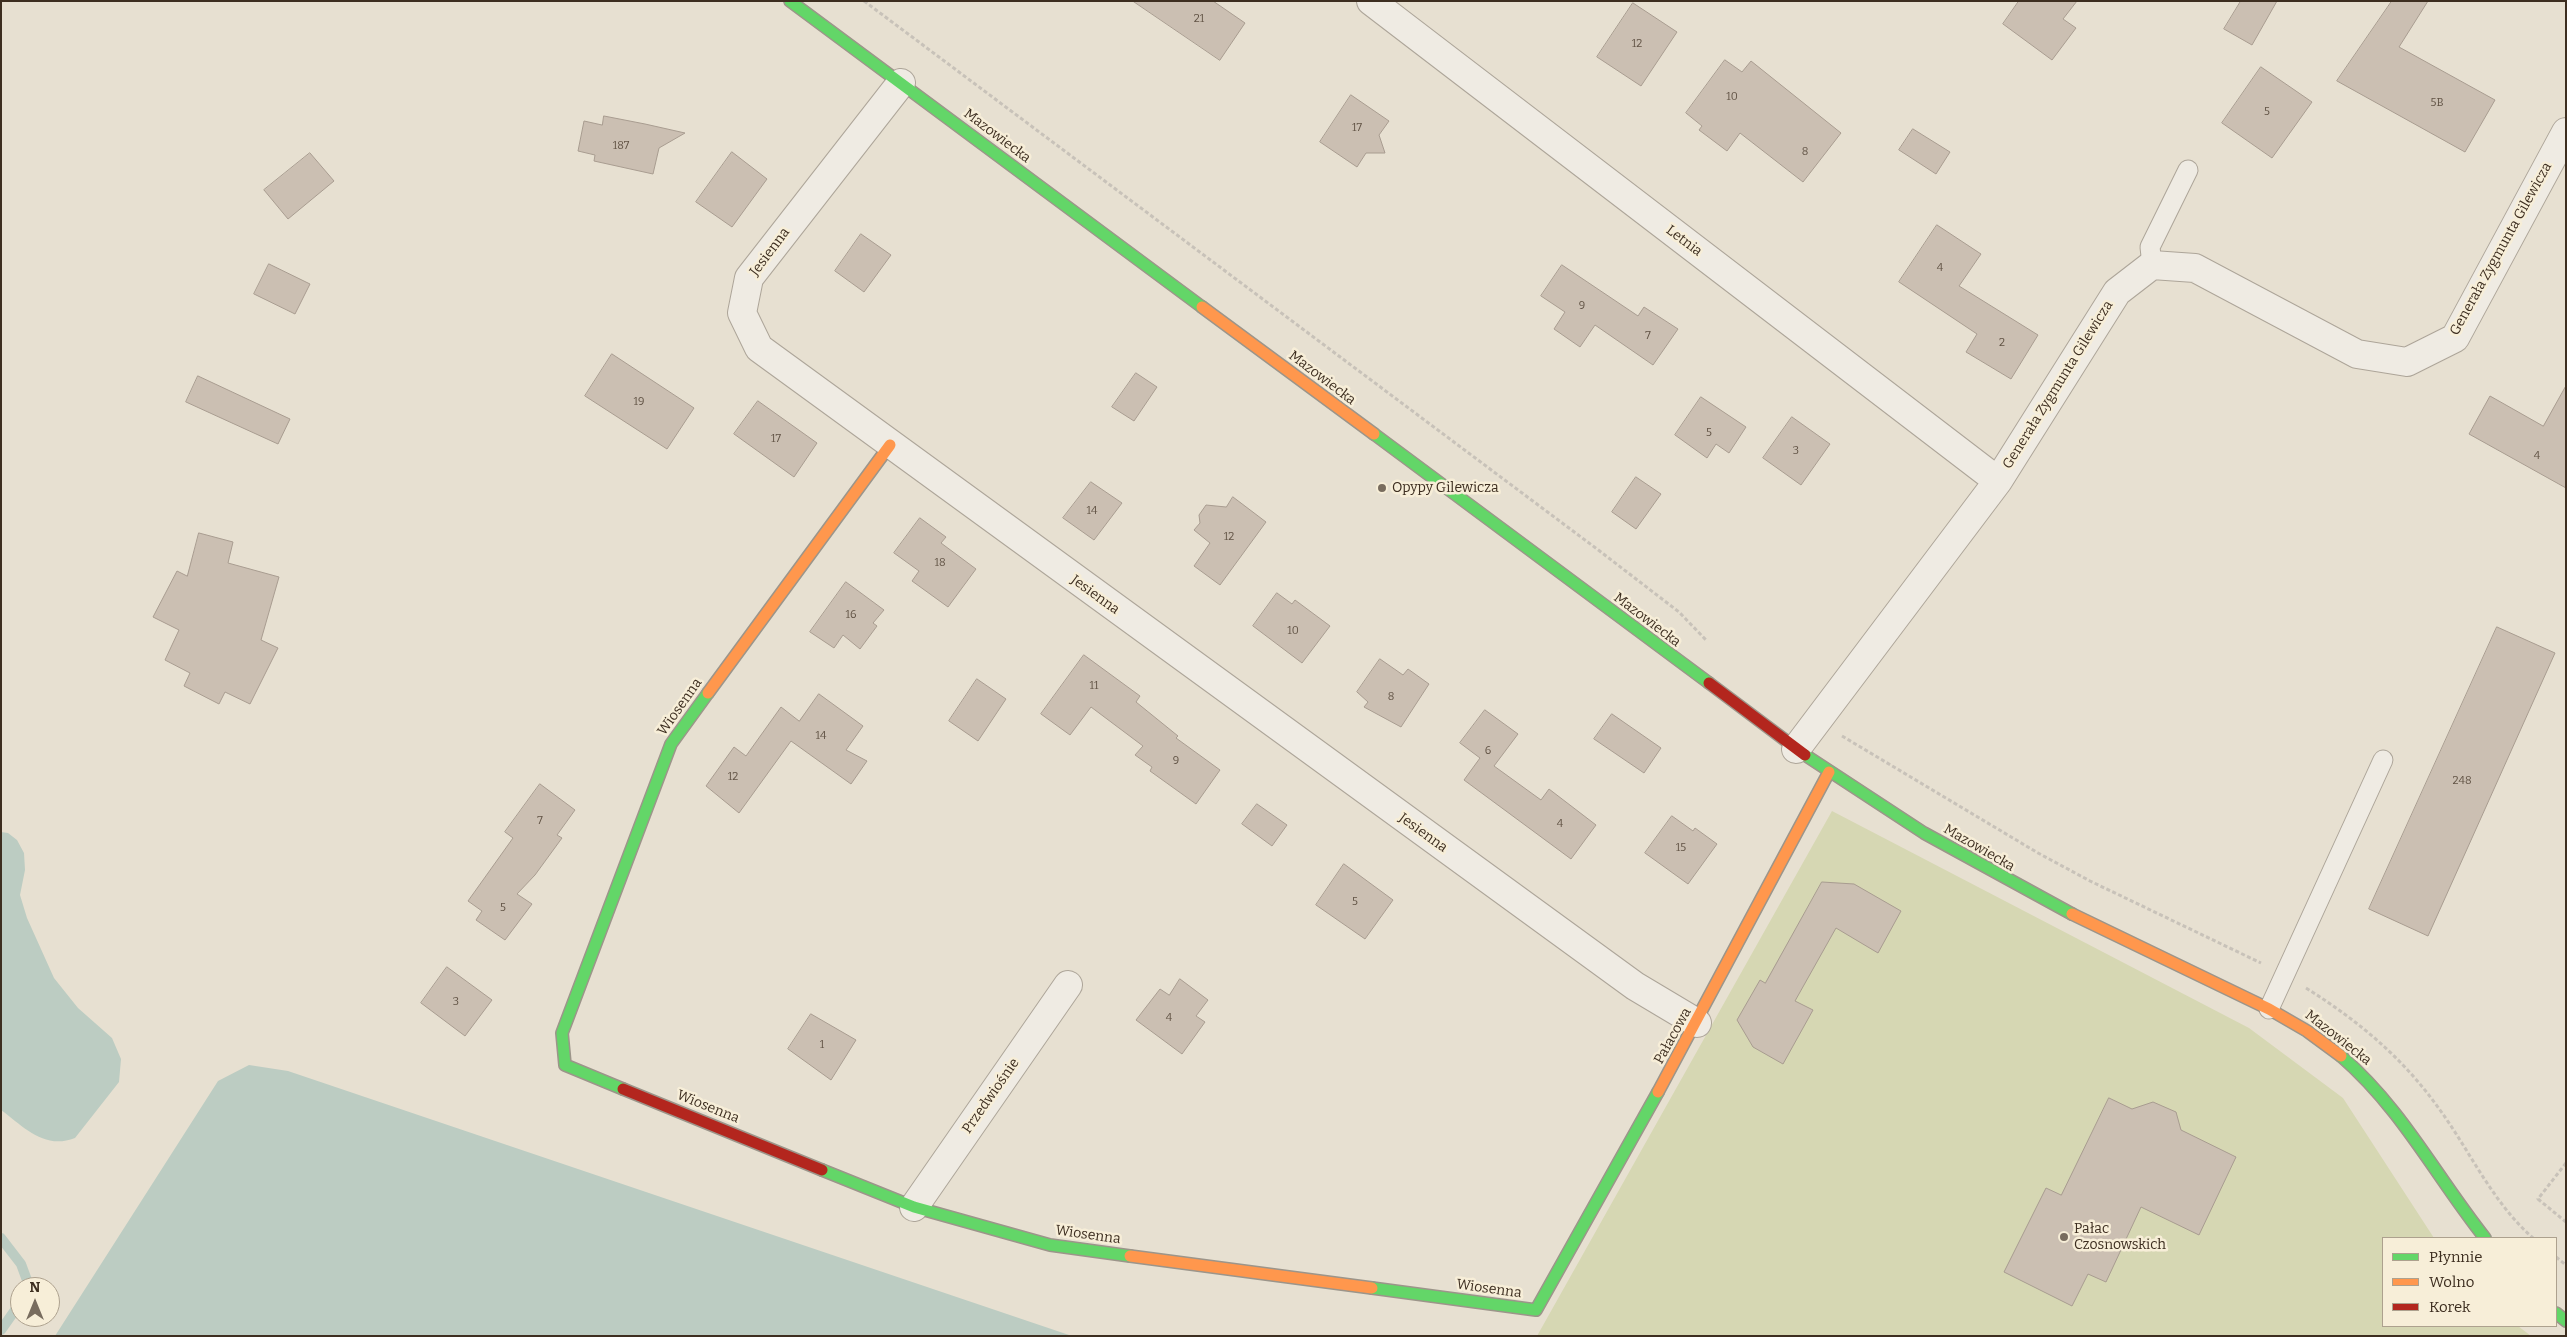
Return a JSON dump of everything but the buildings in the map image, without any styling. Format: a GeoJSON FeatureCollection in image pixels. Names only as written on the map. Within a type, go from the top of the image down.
{"type":"FeatureCollection","features":[{"type":"Feature","properties":{"kind":"street","name":"Mazowiecka"},"geometry":{"type":"LineString","coordinates":[[790,1],[1829,772],[1924,833],[2050,904],[2297,1023],[2322,1041],[2376,1088],[2403,1121],[2484,1237]]}},
{"type":"Feature","properties":{"kind":"street","name":"Letnia"},"geometry":{"type":"LineString","coordinates":[[1371,1],[1998,481]]}},
{"type":"Feature","properties":{"kind":"street","name":"Jesienna"},"geometry":{"type":"LineString","coordinates":[[901,83],[749,278],[742,313],[759,348],[1635,986],[1697,1023]]}},
{"type":"Feature","properties":{"kind":"street","name":"Generała Zygmunta Gilewicza"},"geometry":{"type":"LineString","coordinates":[[1796,749],[1998,481],[2117,292],[2152,265],[2195,268],[2357,354],[2407,362],[2455,338],[2562,148]]}},
{"type":"Feature","properties":{"kind":"street","name":"Wiosenna"},"geometry":{"type":"LineString","coordinates":[[890,445],[854,491],[671,744],[562,1033],[565,1065],[914,1207],[1050,1245],[1536,1310]]}},
{"type":"Feature","properties":{"kind":"street","name":"Pałacowa"},"geometry":{"type":"LineString","coordinates":[[1536,1310],[1697,1023],[1829,772]]}},
{"type":"Feature","properties":{"kind":"street","name":"Przedwiośnie"},"geometry":{"type":"LineString","coordinates":[[914,1207],[1068,985]]}},
{"type":"Feature","properties":{"kind":"lane"},"geometry":{"type":"LineString","coordinates":[[2152,265],[2150,247],[2188,170]]}},
{"type":"Feature","properties":{"kind":"lane"},"geometry":{"type":"LineString","coordinates":[[2269,1009],[2383,760]]}},
{"type":"Feature","properties":{"kind":"path"},"geometry":{"type":"LineString","coordinates":[[864,1],[1627,572],[1679,612],[1712,647]]}},
{"type":"Feature","properties":{"kind":"path"},"geometry":{"type":"LineString","coordinates":[[1838,734],[2038,853],[2090,881],[2266,965]]}},
{"type":"Feature","properties":{"kind":"path"},"geometry":{"type":"LineString","coordinates":[[2566,1163],[2538,1199],[2566,1222]]}},
{"type":"Feature","properties":{"kind":"green space"},"geometry":{"type":"Polygon","coordinates":[[[1832,811],[2249,1028],[2343,1098],[2433,1237],[2382,1237],[2382,1327],[2519,1327],[2531,1336],[1537,1336],[1832,811]]]}},
{"type":"Feature","properties":{"kind":"shaded area"},"geometry":{"type":"Polygon","coordinates":[[[1,832],[8,833],[17,840],[24,853],[25,870],[20,895],[27,918],[54,978],[78,1008],[112,1038],[121,1059],[119,1082],[75,1138],[64,1141],[44,1139],[35,1135],[1,1110],[1,832]]]}},
{"type":"Feature","properties":{"kind":"shaded area"},"geometry":{"type":"Polygon","coordinates":[[[249,1065],[288,1071],[1072,1336],[55,1336],[218,1081],[249,1065]]]}},
{"type":"Feature","properties":{"kind":"waterway"},"geometry":{"type":"LineString","coordinates":[[1,1238],[21,1264],[26,1277]]}},
{"type":"Feature","properties":{"kind":"waterway"},"geometry":{"type":"LineString","coordinates":[[1,1330],[10,1317]]}},
{"type":"Feature","properties":{"kind":"traffic: fast"},"geometry":{"type":"LineString","coordinates":[[790,1],[1202,307]]}},
{"type":"Feature","properties":{"kind":"traffic: fast"},"geometry":{"type":"LineString","coordinates":[[1374,434],[1709,683]]}},
{"type":"Feature","properties":{"kind":"traffic: fast"},"geometry":{"type":"LineString","coordinates":[[623,1089],[565,1065],[562,1033],[671,744],[708,693]]}},
{"type":"Feature","properties":{"kind":"traffic: fast"},"geometry":{"type":"LineString","coordinates":[[1805,755],[1924,833],[2072,914]]}},
{"type":"Feature","properties":{"kind":"traffic: fast"},"geometry":{"type":"LineString","coordinates":[[2341,1056],[2383,1098],[2484,1237]]}},
{"type":"Feature","properties":{"kind":"traffic: fast"},"geometry":{"type":"LineString","coordinates":[[1372,1288],[1536,1310],[1658,1092]]}},
{"type":"Feature","properties":{"kind":"traffic: fast"},"geometry":{"type":"LineString","coordinates":[[822,1170],[914,1207],[1050,1245],[1130,1256]]}},
{"type":"Feature","properties":{"kind":"traffic: fast"},"geometry":{"type":"LineString","coordinates":[[2557,1314],[2566,1321]]}},
{"type":"Feature","properties":{"kind":"traffic: slow"},"geometry":{"type":"LineString","coordinates":[[1202,307],[1374,434]]}},
{"type":"Feature","properties":{"kind":"traffic: slow"},"geometry":{"type":"LineString","coordinates":[[708,693],[890,445]]}},
{"type":"Feature","properties":{"kind":"traffic: slow"},"geometry":{"type":"LineString","coordinates":[[1658,1092],[1829,772]]}},
{"type":"Feature","properties":{"kind":"traffic: slow"},"geometry":{"type":"LineString","coordinates":[[2072,914],[2269,1009],[2307,1031],[2341,1056]]}},
{"type":"Feature","properties":{"kind":"traffic: slow"},"geometry":{"type":"LineString","coordinates":[[1130,1256],[1372,1288]]}},
{"type":"Feature","properties":{"kind":"traffic: jam"},"geometry":{"type":"LineString","coordinates":[[1709,683],[1805,755]]}},
{"type":"Feature","properties":{"kind":"traffic: jam"},"geometry":{"type":"LineString","coordinates":[[623,1089],[822,1170]]}},
{"type":"Feature","properties":{"kind":"place","name":"Opypy Gilewicza"},"geometry":{"type":"Point","coordinates":[1382,488]}},
{"type":"Feature","properties":{"kind":"place","name":"Pałac Czosnowskich"},"geometry":{"type":"Point","coordinates":[2064,1237]}}]}
